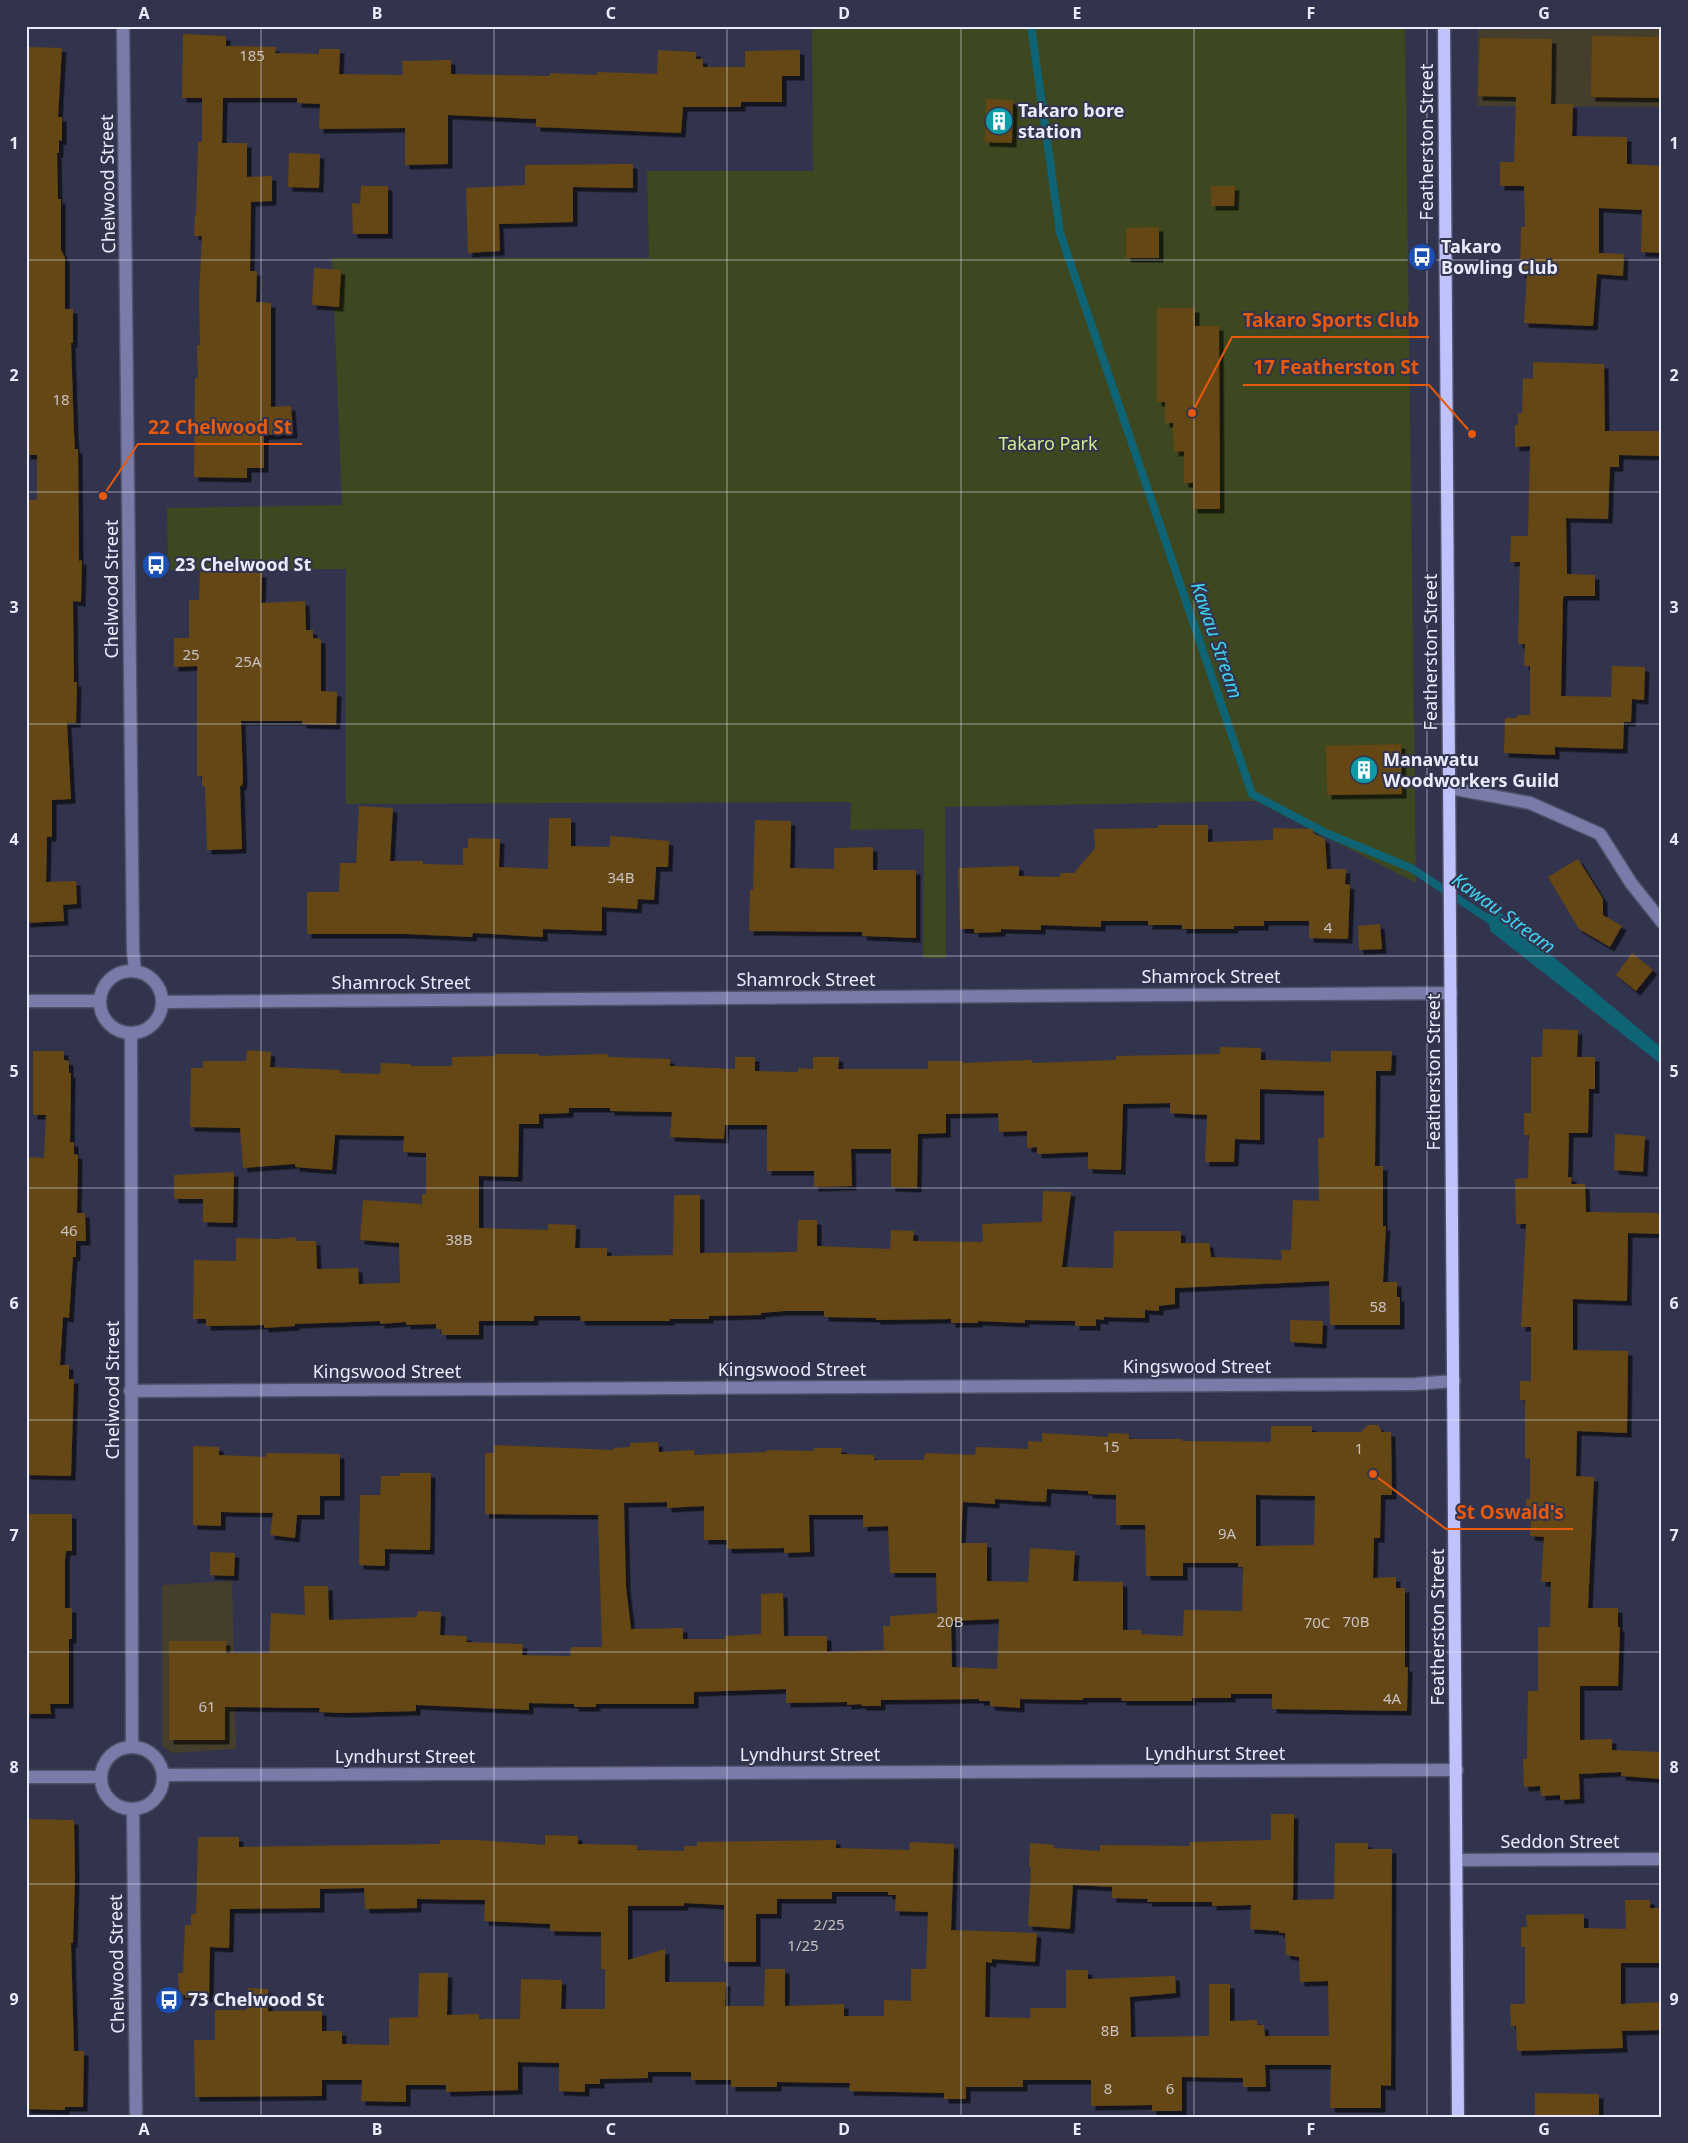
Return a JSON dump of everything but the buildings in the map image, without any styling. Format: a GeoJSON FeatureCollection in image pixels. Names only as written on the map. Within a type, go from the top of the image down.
{"type":"FeatureCollection","features":[{"type":"Feature","properties":{"kind":"main road","name":"Featherston Street"},"geometry":{"type":"LineString","coordinates":[[1444,26],[1458,1860],[1458,2117]]}},
{"type":"Feature","properties":{"kind":"street","name":"Chelwood Street"},"geometry":{"type":"LineString","coordinates":[[123,26],[133,940],[135,970]]}},
{"type":"Feature","properties":{"kind":"street"},"geometry":{"type":"LineString","coordinates":[[1450,788],[1530,803],[1600,834],[1631,884],[1662,922]]}},
{"type":"Feature","properties":{"kind":"street"},"geometry":{"type":"LineString","coordinates":[[135,970],[148,975],[157,984],[162,1002],[161,1011],[155,1023],[144,1031],[131,1034],[114,1029],[103,1017],[99,1001],[102,988],[110,978],[122,972],[135,970]]}},
{"type":"Feature","properties":{"kind":"street","name":"Shamrock Street"},"geometry":{"type":"LineString","coordinates":[[162,1002],[1451,993]]}},
{"type":"Feature","properties":{"kind":"street"},"geometry":{"type":"LineString","coordinates":[[26,1001],[99,1001]]}},
{"type":"Feature","properties":{"kind":"street","name":"Chelwood Street"},"geometry":{"type":"LineString","coordinates":[[131,1034],[130,1391],[132,1747]]}},
{"type":"Feature","properties":{"kind":"street","name":"Kingswood Street"},"geometry":{"type":"LineString","coordinates":[[130,1391],[1405,1384],[1454,1381]]}},
{"type":"Feature","properties":{"kind":"street"},"geometry":{"type":"LineString","coordinates":[[132,1747],[147,1750],[158,1760],[164,1775],[161,1792],[150,1805],[133,1810],[116,1806],[104,1794],[100,1777],[105,1762],[116,1751],[132,1747]]}},
{"type":"Feature","properties":{"kind":"street","name":"Lyndhurst Street"},"geometry":{"type":"LineString","coordinates":[[164,1775],[1457,1770]]}},
{"type":"Feature","properties":{"kind":"street"},"geometry":{"type":"LineString","coordinates":[[26,1777],[100,1777]]}},
{"type":"Feature","properties":{"kind":"street","name":"Chelwood Street"},"geometry":{"type":"LineString","coordinates":[[133,1810],[136,2117]]}},
{"type":"Feature","properties":{"kind":"street","name":"Seddon Street"},"geometry":{"type":"LineString","coordinates":[[1458,1860],[1662,1859]]}},
{"type":"Feature","properties":{"kind":"shaded area"},"geometry":{"type":"Polygon","coordinates":[[[1478,26],[1662,26],[1662,107],[1477,106],[1478,26]]]}},
{"type":"Feature","properties":{"kind":"shaded area"},"geometry":{"type":"Polygon","coordinates":[[[1488,902],[1662,1048],[1662,1065],[1490,931],[1488,902]]]}},
{"type":"Feature","properties":{"kind":"shaded area"},"geometry":{"type":"Polygon","coordinates":[[[232,1581],[236,1749],[172,1753],[162,1746],[162,1585],[232,1581]]]}},
{"type":"Feature","properties":{"kind":"green space","name":"Takaro Park"},"geometry":{"type":"Polygon","coordinates":[[[812,26],[1405,26],[1416,883],[1256,801],[945,807],[946,958],[923,958],[924,829],[850,830],[851,802],[346,804],[346,569],[168,570],[167,508],[342,505],[332,258],[649,258],[647,171],[813,171],[812,26]]]}},
{"type":"Feature","properties":{"kind":"waterway","name":"Kawau Stream"},"geometry":{"type":"LineString","coordinates":[[1031,26],[1060,233],[1252,794],[1326,833],[1411,868],[1496,924]]}},
{"type":"Feature","properties":{"kind":"place","name":"Takaro bore station"},"geometry":{"type":"Point","coordinates":[999,121]}},
{"type":"Feature","properties":{"kind":"place","name":"Takaro Bowling Club"},"geometry":{"type":"Point","coordinates":[1422,257]}},
{"type":"Feature","properties":{"kind":"place","name":"Takaro Sports Club"},"geometry":{"type":"Point","coordinates":[1192,413]}},
{"type":"Feature","properties":{"kind":"place","name":"17 Featherston St"},"geometry":{"type":"Point","coordinates":[1472,434]}},
{"type":"Feature","properties":{"kind":"place","name":"22 Chelwood St"},"geometry":{"type":"Point","coordinates":[103,496]}},
{"type":"Feature","properties":{"kind":"place","name":"23 Chelwood St"},"geometry":{"type":"Point","coordinates":[156,565]}},
{"type":"Feature","properties":{"kind":"place","name":"Manawatu Woodworkers Guild"},"geometry":{"type":"Point","coordinates":[1364,770]}},
{"type":"Feature","properties":{"kind":"place","name":"St Oswald's"},"geometry":{"type":"Point","coordinates":[1373,1474]}},
{"type":"Feature","properties":{"kind":"place","name":"73 Chelwood St"},"geometry":{"type":"Point","coordinates":[169,2000]}}]}
